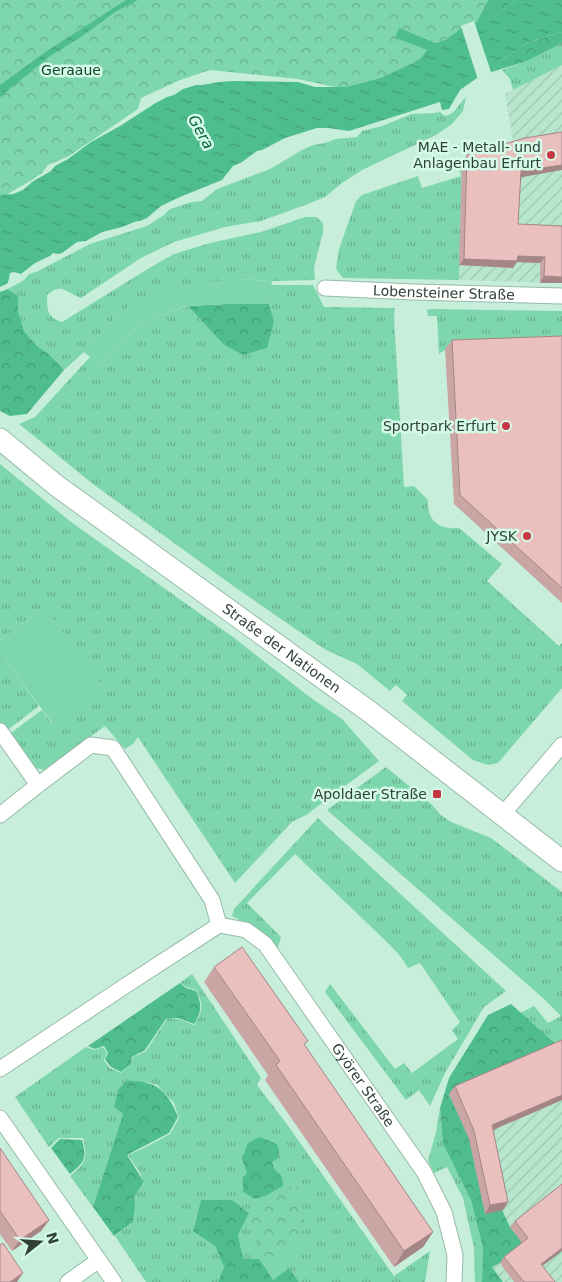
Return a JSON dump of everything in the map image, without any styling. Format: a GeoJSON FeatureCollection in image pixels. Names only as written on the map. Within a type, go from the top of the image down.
{"type":"FeatureCollection","features":[{"type":"Feature","properties":{"kind":"main road","name":"Straße der Nationen"},"geometry":{"type":"LineString","coordinates":[[0,439],[57,486],[370,712],[562,861]]}},
{"type":"Feature","properties":{"kind":"street","name":"Lobensteiner Straße"},"geometry":{"type":"LineString","coordinates":[[324,288],[562,296]]}},
{"type":"Feature","properties":{"kind":"street"},"geometry":{"type":"LineString","coordinates":[[0,731],[38,785]]}},
{"type":"Feature","properties":{"kind":"street"},"geometry":{"type":"LineString","coordinates":[[0,815],[91,745],[112,748],[212,900],[219,925],[0,1069]]}},
{"type":"Feature","properties":{"kind":"street"},"geometry":{"type":"LineString","coordinates":[[502,815],[562,745]]}},
{"type":"Feature","properties":{"kind":"street","name":"Györer Straße"},"geometry":{"type":"LineString","coordinates":[[219,925],[246,930],[265,944],[424,1172],[444,1212],[455,1255],[454,1282]]}},
{"type":"Feature","properties":{"kind":"street"},"geometry":{"type":"LineString","coordinates":[[0,1118],[114,1282]]}},
{"type":"Feature","properties":{"kind":"street"},"geometry":{"type":"LineString","coordinates":[[68,1282],[99,1260]]}},
{"type":"Feature","properties":{"kind":"shaded area"},"geometry":{"type":"Polygon","coordinates":[[[562,65],[562,283],[459,280],[462,161],[514,146],[505,94],[562,65]]]}},
{"type":"Feature","properties":{"kind":"shaded area"},"geometry":{"type":"Polygon","coordinates":[[[562,1054],[562,1282],[503,1282],[492,1267],[524,1244],[510,1227],[503,1210],[485,1214],[449,1094],[562,1054]]]}},
{"type":"Feature","properties":{"kind":"green space","name":"Geraaue"},"geometry":{"type":"Polygon","coordinates":[[[0,0],[488,0],[476,23],[460,29],[445,40],[435,43],[395,38],[427,50],[419,60],[380,78],[346,87],[335,87],[298,79],[210,70],[180,80],[141,98],[138,109],[69,156],[48,165],[42,173],[32,180],[6,195],[0,195],[0,0]]]}},
{"type":"Feature","properties":{"kind":"green space"},"geometry":{"type":"Polygon","coordinates":[[[488,0],[516,0],[498,13],[476,23],[488,0]]]}},
{"type":"Feature","properties":{"kind":"green space"},"geometry":{"type":"Polygon","coordinates":[[[562,32],[562,43],[527,61],[492,72],[502,60],[528,42],[562,32]]]}},
{"type":"Feature","properties":{"kind":"green space"},"geometry":{"type":"Polygon","coordinates":[[[562,42],[562,65],[513,90],[510,79],[502,70],[527,61],[562,42]]]}},
{"type":"Feature","properties":{"kind":"green space"},"geometry":{"type":"Polygon","coordinates":[[[466,97],[463,111],[452,124],[436,135],[362,170],[325,197],[261,221],[225,227],[174,242],[141,258],[81,298],[64,289],[56,289],[47,295],[47,305],[53,318],[62,322],[174,254],[210,243],[261,232],[305,217],[316,217],[323,223],[323,232],[314,268],[315,280],[272,281],[238,279],[120,312],[84,352],[64,370],[49,354],[37,346],[24,331],[18,311],[18,296],[8,289],[24,280],[29,274],[90,244],[147,226],[170,209],[202,201],[217,189],[270,169],[313,145],[336,139],[357,137],[362,131],[382,126],[412,114],[440,112],[445,116],[449,115],[466,97]]]}},
{"type":"Feature","properties":{"kind":"green space"},"geometry":{"type":"Polygon","coordinates":[[[462,162],[459,280],[343,278],[336,269],[339,249],[356,201],[362,195],[418,176],[422,188],[461,176],[458,164],[462,162]]]}},
{"type":"Feature","properties":{"kind":"green space"},"geometry":{"type":"Polygon","coordinates":[[[238,279],[272,281],[269,304],[187,306],[141,323],[100,365],[84,352],[120,312],[145,296],[175,285],[238,279]]]}},
{"type":"Feature","properties":{"kind":"green space"},"geometry":{"type":"Polygon","coordinates":[[[271,285],[313,285],[324,307],[395,308],[394,318],[404,487],[414,486],[428,500],[430,514],[436,523],[440,526],[459,528],[502,564],[487,581],[559,646],[562,643],[562,688],[498,763],[488,765],[473,760],[402,701],[407,695],[396,685],[390,691],[357,664],[326,650],[236,588],[93,484],[19,424],[35,417],[90,357],[100,365],[141,323],[188,306],[223,344],[274,321],[269,304],[271,285]]]}},
{"type":"Feature","properties":{"kind":"green space"},"geometry":{"type":"Polygon","coordinates":[[[8,289],[18,296],[18,311],[24,331],[37,346],[49,354],[64,370],[27,414],[10,416],[0,411],[0,292],[8,289]]]}},
{"type":"Feature","properties":{"kind":"green space"},"geometry":{"type":"Polygon","coordinates":[[[269,304],[274,321],[267,348],[243,355],[223,344],[188,306],[269,304]]]}},
{"type":"Feature","properties":{"kind":"green space"},"geometry":{"type":"Polygon","coordinates":[[[427,310],[562,311],[562,345],[446,349],[439,354],[437,316],[428,316],[427,310]]]}},
{"type":"Feature","properties":{"kind":"green space"},"geometry":{"type":"Polygon","coordinates":[[[0,464],[71,522],[233,637],[311,698],[342,719],[379,761],[306,815],[292,822],[235,883],[138,737],[133,744],[125,749],[105,726],[44,770],[32,767],[8,735],[42,710],[52,724],[45,607],[0,640],[0,464]]]}},
{"type":"Feature","properties":{"kind":"green space"},"geometry":{"type":"Polygon","coordinates":[[[45,607],[103,687],[53,724],[0,653],[0,640],[45,607]]]}},
{"type":"Feature","properties":{"kind":"green space"},"geometry":{"type":"Polygon","coordinates":[[[0,653],[39,706],[5,732],[0,725],[0,653]]]}},
{"type":"Feature","properties":{"kind":"green space"},"geometry":{"type":"Polygon","coordinates":[[[386,767],[431,804],[441,815],[451,822],[491,838],[562,892],[562,1054],[559,1047],[520,1013],[534,1006],[548,1023],[561,1016],[543,998],[327,810],[386,767]]]}},
{"type":"Feature","properties":{"kind":"green space"},"geometry":{"type":"Polygon","coordinates":[[[318,818],[506,991],[484,1007],[445,1073],[430,1106],[419,1090],[406,1100],[325,992],[330,984],[395,1069],[404,1063],[412,1073],[458,1039],[452,1030],[460,1022],[420,963],[408,968],[389,944],[295,854],[247,903],[281,937],[275,951],[252,927],[232,916],[234,909],[318,818]]]}},
{"type":"Feature","properties":{"kind":"green space"},"geometry":{"type":"Polygon","coordinates":[[[192,974],[261,1078],[257,1085],[394,1276],[430,1251],[425,1282],[299,1282],[289,1268],[273,1280],[243,1259],[238,1235],[249,1213],[231,1200],[201,1200],[193,1230],[215,1246],[224,1267],[218,1282],[146,1282],[115,1236],[133,1222],[133,1198],[144,1183],[139,1171],[128,1155],[170,1134],[179,1118],[174,1103],[157,1085],[146,1082],[123,1114],[93,1207],[70,1176],[84,1160],[83,1138],[59,1138],[49,1147],[15,1097],[86,1047],[95,1050],[103,1047],[107,1053],[104,1060],[110,1068],[121,1073],[131,1064],[133,1057],[146,1051],[167,1019],[179,1019],[194,1025],[201,1012],[200,1000],[196,990],[180,983],[192,974]]]}},
{"type":"Feature","properties":{"kind":"green space"},"geometry":{"type":"Polygon","coordinates":[[[180,983],[186,988],[196,991],[198,996],[200,1004],[199,1015],[194,1024],[178,1018],[166,1019],[145,1050],[132,1057],[131,1064],[121,1072],[111,1067],[105,1059],[108,1053],[104,1046],[95,1049],[88,1046],[180,983]]]}},
{"type":"Feature","properties":{"kind":"green space"},"geometry":{"type":"Polygon","coordinates":[[[511,1004],[559,1047],[449,1094],[510,1227],[524,1244],[492,1267],[503,1282],[482,1282],[483,1248],[471,1200],[443,1144],[440,1108],[449,1078],[488,1015],[511,1004]]]}},
{"type":"Feature","properties":{"kind":"green space"},"geometry":{"type":"Polygon","coordinates":[[[126,1081],[144,1082],[163,1091],[178,1117],[169,1133],[127,1155],[144,1182],[134,1197],[133,1222],[114,1236],[93,1207],[123,1114],[114,1107],[118,1090],[126,1081]]]}},
{"type":"Feature","properties":{"kind":"green space"},"geometry":{"type":"Polygon","coordinates":[[[440,1108],[443,1144],[471,1200],[483,1248],[482,1282],[475,1282],[474,1248],[463,1198],[447,1167],[434,1173],[428,1161],[440,1108]]]}},
{"type":"Feature","properties":{"kind":"green space"},"geometry":{"type":"Polygon","coordinates":[[[260,1137],[277,1144],[279,1150],[278,1158],[272,1162],[274,1169],[282,1177],[283,1186],[255,1199],[243,1192],[243,1177],[247,1173],[242,1159],[248,1143],[260,1137]]]}},
{"type":"Feature","properties":{"kind":"green space"},"geometry":{"type":"Polygon","coordinates":[[[60,1139],[82,1140],[84,1159],[70,1174],[51,1148],[60,1139]]]}},
{"type":"Feature","properties":{"kind":"green space"},"geometry":{"type":"Polygon","coordinates":[[[292,1186],[298,1187],[305,1224],[296,1247],[286,1260],[276,1264],[264,1256],[249,1226],[263,1199],[292,1186]]]}},
{"type":"Feature","properties":{"kind":"green space"},"geometry":{"type":"Polygon","coordinates":[[[201,1200],[232,1200],[249,1213],[238,1235],[243,1259],[259,1259],[273,1280],[289,1268],[299,1282],[218,1282],[224,1267],[215,1246],[193,1231],[201,1200]]]}},
{"type":"Feature","properties":{"kind":"water"},"geometry":{"type":"Polygon","coordinates":[[[126,0],[138,0],[115,12],[81,37],[50,56],[0,97],[0,85],[47,51],[126,0]]]}},
{"type":"Feature","properties":{"kind":"water","name":"Gera"},"geometry":{"type":"Polygon","coordinates":[[[516,0],[562,0],[562,32],[528,42],[502,60],[492,72],[477,78],[460,90],[449,109],[442,110],[440,102],[349,131],[317,128],[285,138],[257,151],[233,166],[222,180],[161,206],[147,218],[102,232],[86,241],[77,242],[62,253],[53,253],[35,263],[21,274],[10,273],[8,283],[0,287],[0,195],[13,194],[23,190],[91,142],[154,104],[183,89],[219,82],[298,82],[315,87],[346,87],[380,78],[419,60],[427,50],[395,38],[399,28],[435,43],[445,40],[460,29],[498,13],[516,0]]]}},
{"type":"Feature","properties":{"kind":"pier"},"geometry":{"type":"Polygon","coordinates":[[[474,21],[492,75],[478,80],[461,26],[474,21]]]}},
{"type":"Feature","properties":{"kind":"building"},"geometry":{"type":"Polygon","coordinates":[[[562,132],[562,165],[521,171],[518,224],[562,226],[562,277],[544,276],[545,257],[518,256],[517,261],[464,259],[467,155],[525,138],[562,132]]]}},
{"type":"Feature","properties":{"kind":"building","name":"Sportpark Erfurt"},"geometry":{"type":"Polygon","coordinates":[[[562,336],[562,588],[460,495],[452,340],[562,336]]]}},
{"type":"Feature","properties":{"kind":"building"},"geometry":{"type":"Polygon","coordinates":[[[242,947],[308,1041],[304,1044],[433,1232],[404,1251],[276,1065],[280,1061],[214,967],[242,947]]]}},
{"type":"Feature","properties":{"kind":"building"},"geometry":{"type":"Polygon","coordinates":[[[562,1040],[562,1095],[492,1125],[508,1202],[490,1205],[474,1131],[455,1086],[562,1040]]]}},
{"type":"Feature","properties":{"kind":"building"},"geometry":{"type":"Polygon","coordinates":[[[0,1148],[49,1220],[20,1240],[0,1211],[0,1148]]]}},
{"type":"Feature","properties":{"kind":"building"},"geometry":{"type":"Polygon","coordinates":[[[562,1184],[562,1248],[541,1264],[555,1282],[524,1282],[504,1257],[528,1238],[515,1221],[562,1184]]]}},
{"type":"Feature","properties":{"kind":"building"},"geometry":{"type":"Polygon","coordinates":[[[3,1243],[23,1273],[10,1282],[0,1282],[0,1245],[3,1243]]]}},
{"type":"Feature","properties":{"kind":"place","name":"MAE - Metall- und Anlagenbau Erfurt"},"geometry":{"type":"Point","coordinates":[551,155]}},
{"type":"Feature","properties":{"kind":"place","name":"Sportpark Erfurt"},"geometry":{"type":"Point","coordinates":[506,426]}},
{"type":"Feature","properties":{"kind":"place","name":"JYSK"},"geometry":{"type":"Point","coordinates":[527,536]}},
{"type":"Feature","properties":{"kind":"place","name":"Apoldaer Straße"},"geometry":{"type":"Point","coordinates":[437,794]}}]}
